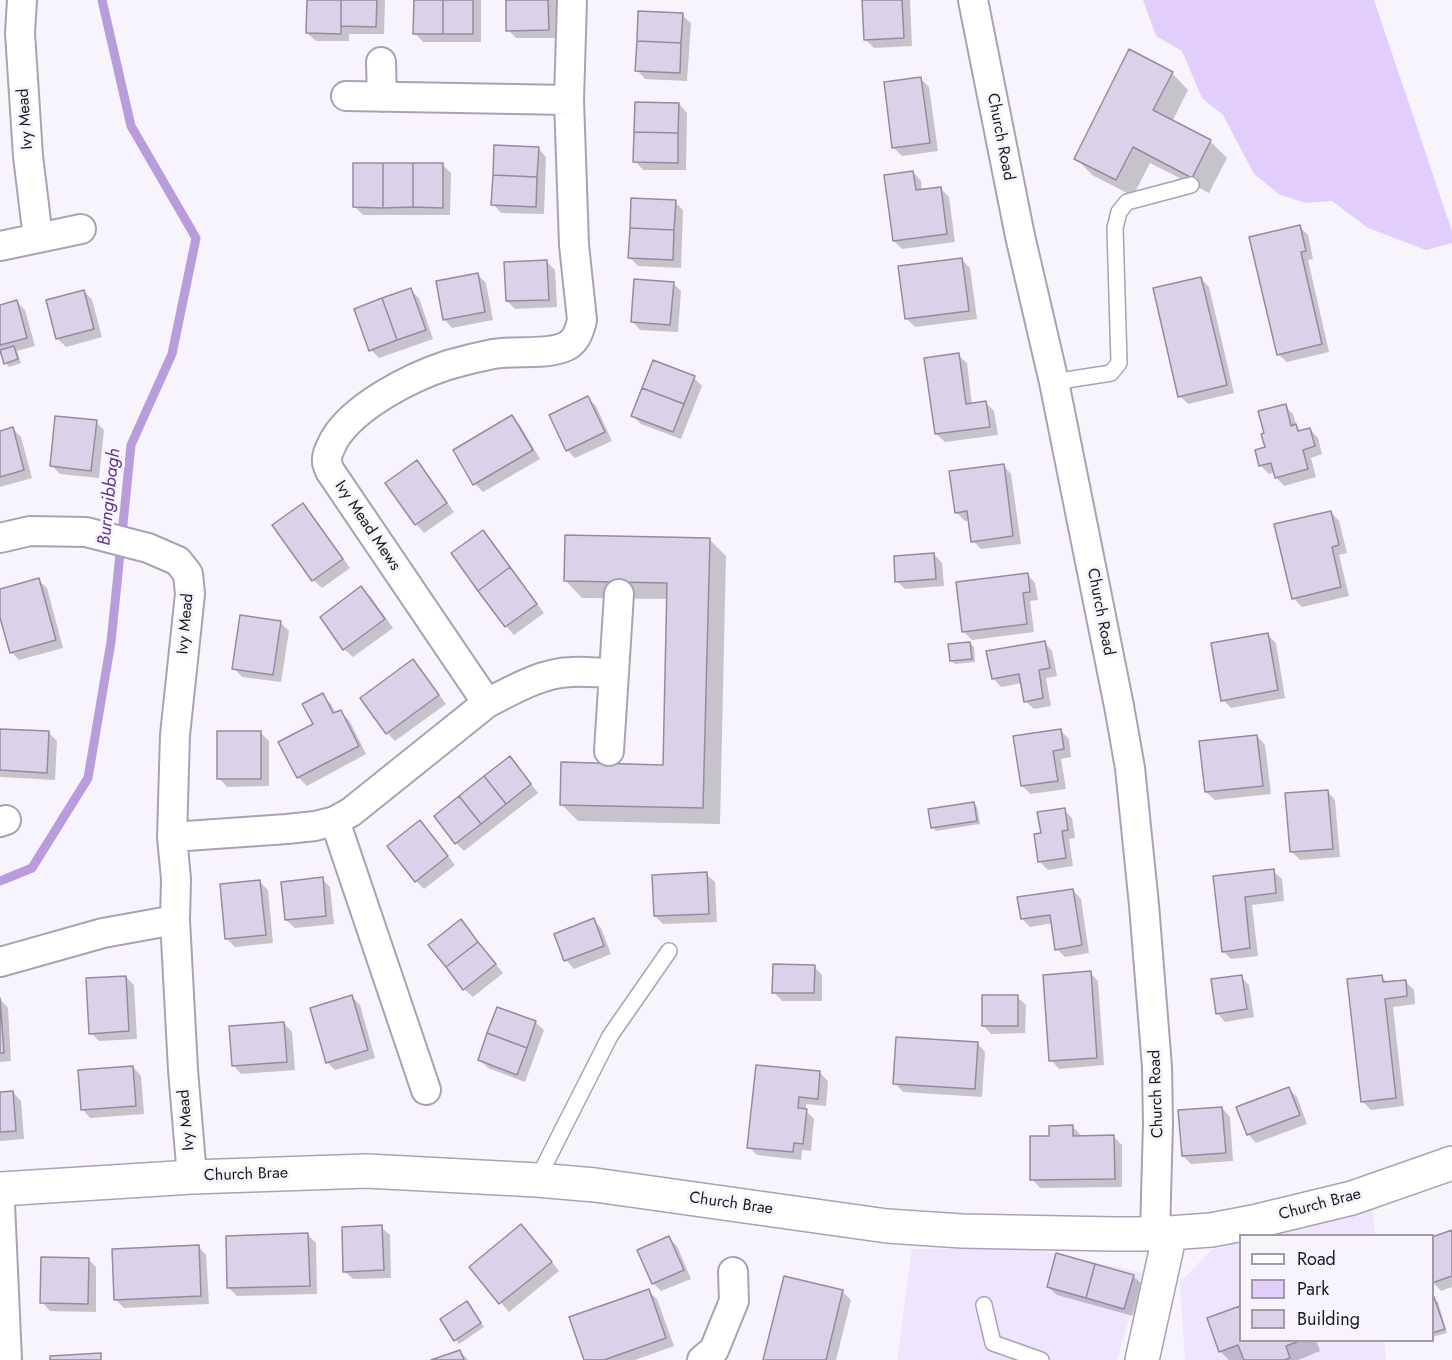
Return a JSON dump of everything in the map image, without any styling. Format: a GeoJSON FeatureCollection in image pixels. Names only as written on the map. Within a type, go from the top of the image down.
{"type":"FeatureCollection","features":[{"type":"Feature","properties":{"kind":"main road","name":"Church Brae"},"geometry":{"type":"LineString","coordinates":[[0,1189],[192,1177],[367,1171],[595,1185],[886,1226],[962,1231],[1163,1234],[1211,1230],[1353,1198],[1452,1163]]}},
{"type":"Feature","properties":{"kind":"main road","name":"Church Road"},"geometry":{"type":"LineString","coordinates":[[1142,1360],[1163,1234]]}},
{"type":"Feature","properties":{"kind":"street","name":"Ivy Mead"},"geometry":{"type":"LineString","coordinates":[[22,0],[20,33],[26,134],[38,238]]}},
{"type":"Feature","properties":{"kind":"street","name":"Ivy Mead Mews"},"geometry":{"type":"LineString","coordinates":[[487,703],[330,471],[327,461],[330,449],[340,430],[365,407],[405,383],[448,366],[495,354],[563,348],[573,342],[579,332],[582,320],[574,245],[569,100],[572,0]]}},
{"type":"Feature","properties":{"kind":"street","name":"Church Road"},"geometry":{"type":"LineString","coordinates":[[973,0],[1020,236],[1054,382],[1130,768],[1157,1067],[1163,1234]]}},
{"type":"Feature","properties":{"kind":"street"},"geometry":{"type":"LineString","coordinates":[[381,62],[381,97]]}},
{"type":"Feature","properties":{"kind":"street"},"geometry":{"type":"LineString","coordinates":[[346,96],[569,100]]}},
{"type":"Feature","properties":{"kind":"street"},"geometry":{"type":"LineString","coordinates":[[0,246],[81,229]]}},
{"type":"Feature","properties":{"kind":"street","name":"Ivy Mead"},"geometry":{"type":"LineString","coordinates":[[0,538],[30,531],[86,532],[148,548],[178,561],[188,574],[190,594],[175,735],[172,837],[176,879],[175,920],[183,1070],[192,1177]]}},
{"type":"Feature","properties":{"kind":"street"},"geometry":{"type":"LineString","coordinates":[[609,751],[619,594]]}},
{"type":"Feature","properties":{"kind":"street"},"geometry":{"type":"LineString","coordinates":[[172,837],[287,830],[335,821],[351,812],[398,776],[487,703],[527,683],[552,675],[570,672],[613,673]]}},
{"type":"Feature","properties":{"kind":"street"},"geometry":{"type":"LineString","coordinates":[[335,821],[426,1090]]}},
{"type":"Feature","properties":{"kind":"street"},"geometry":{"type":"LineString","coordinates":[[0,962],[103,933],[175,920]]}},
{"type":"Feature","properties":{"kind":"street"},"geometry":{"type":"LineString","coordinates":[[0,1204],[7,1360]]}},
{"type":"Feature","properties":{"kind":"street"},"geometry":{"type":"LineString","coordinates":[[702,1360],[714,1350],[734,1301],[733,1272]]}},
{"type":"Feature","properties":{"kind":"lane"},"geometry":{"type":"LineString","coordinates":[[1054,382],[1111,373],[1119,363],[1115,228],[1119,212],[1127,202],[1191,184]]}},
{"type":"Feature","properties":{"kind":"lane"},"geometry":{"type":"LineString","coordinates":[[537,1180],[610,1036],[669,951]]}},
{"type":"Feature","properties":{"kind":"lane"},"geometry":{"type":"LineString","coordinates":[[984,1305],[993,1343],[1041,1360]]}},
{"type":"Feature","properties":{"kind":"shaded area"},"geometry":{"type":"Polygon","coordinates":[[[1372,1204],[1375,1234],[1263,1234],[1372,1204]]]}},
{"type":"Feature","properties":{"kind":"shaded area"},"geometry":{"type":"Polygon","coordinates":[[[1239,1241],[1239,1342],[1384,1342],[1386,1360],[1185,1360],[1180,1282],[1212,1249],[1239,1241]]]}},
{"type":"Feature","properties":{"kind":"shaded area"},"geometry":{"type":"Polygon","coordinates":[[[1028,1248],[1143,1273],[1117,1360],[897,1360],[912,1249],[1028,1248]]]}},
{"type":"Feature","properties":{"kind":"green space"},"geometry":{"type":"Polygon","coordinates":[[[1143,0],[1374,0],[1452,231],[1452,243],[1426,250],[1368,228],[1332,201],[1306,203],[1280,195],[1254,174],[1223,115],[1202,98],[1182,51],[1156,36],[1143,0]]]}},
{"type":"Feature","properties":{"kind":"building"},"geometry":{"type":"Polygon","coordinates":[[[307,0],[341,0],[341,34],[306,33],[307,0]]]}},
{"type":"Feature","properties":{"kind":"building"},"geometry":{"type":"Polygon","coordinates":[[[341,0],[377,0],[376,27],[341,26],[341,0]]]}},
{"type":"Feature","properties":{"kind":"building"},"geometry":{"type":"Polygon","coordinates":[[[414,0],[443,0],[443,34],[413,34],[414,0]]]}},
{"type":"Feature","properties":{"kind":"building"},"geometry":{"type":"Polygon","coordinates":[[[443,0],[473,0],[473,34],[443,34],[443,0]]]}},
{"type":"Feature","properties":{"kind":"building"},"geometry":{"type":"Polygon","coordinates":[[[506,0],[548,0],[549,30],[506,31],[506,0]]]}},
{"type":"Feature","properties":{"kind":"building"},"geometry":{"type":"Polygon","coordinates":[[[862,0],[902,0],[904,38],[864,40],[862,0]]]}},
{"type":"Feature","properties":{"kind":"building"},"geometry":{"type":"Polygon","coordinates":[[[638,11],[683,13],[681,43],[637,41],[638,11]]]}},
{"type":"Feature","properties":{"kind":"building"},"geometry":{"type":"Polygon","coordinates":[[[637,41],[681,43],[680,73],[635,71],[637,41]]]}},
{"type":"Feature","properties":{"kind":"building"},"geometry":{"type":"Polygon","coordinates":[[[1129,49],[1173,72],[1153,110],[1211,140],[1192,178],[1133,147],[1116,180],[1074,159],[1129,49]]]}},
{"type":"Feature","properties":{"kind":"building"},"geometry":{"type":"Polygon","coordinates":[[[921,77],[930,143],[892,148],[884,82],[921,77]]]}},
{"type":"Feature","properties":{"kind":"building"},"geometry":{"type":"Polygon","coordinates":[[[635,102],[679,103],[678,133],[634,132],[635,102]]]}},
{"type":"Feature","properties":{"kind":"building"},"geometry":{"type":"Polygon","coordinates":[[[634,132],[678,133],[678,163],[633,162],[634,132]]]}},
{"type":"Feature","properties":{"kind":"building"},"geometry":{"type":"Polygon","coordinates":[[[494,145],[539,147],[537,177],[493,175],[494,145]]]}},
{"type":"Feature","properties":{"kind":"building"},"geometry":{"type":"Polygon","coordinates":[[[353,163],[383,163],[383,208],[353,207],[353,163]]]}},
{"type":"Feature","properties":{"kind":"building"},"geometry":{"type":"Polygon","coordinates":[[[383,163],[413,163],[413,207],[383,208],[383,163]]]}},
{"type":"Feature","properties":{"kind":"building"},"geometry":{"type":"Polygon","coordinates":[[[413,163],[443,163],[443,208],[413,207],[413,163]]]}},
{"type":"Feature","properties":{"kind":"building"},"geometry":{"type":"Polygon","coordinates":[[[913,171],[916,190],[941,187],[947,234],[893,241],[884,175],[913,171]]]}},
{"type":"Feature","properties":{"kind":"building"},"geometry":{"type":"Polygon","coordinates":[[[493,175],[537,177],[536,207],[491,205],[493,175]]]}},
{"type":"Feature","properties":{"kind":"building"},"geometry":{"type":"Polygon","coordinates":[[[631,198],[676,200],[674,230],[630,228],[631,198]]]}},
{"type":"Feature","properties":{"kind":"building"},"geometry":{"type":"Polygon","coordinates":[[[1300,225],[1306,251],[1301,252],[1322,344],[1277,355],[1249,237],[1300,225]]]}},
{"type":"Feature","properties":{"kind":"building"},"geometry":{"type":"Polygon","coordinates":[[[630,228],[674,230],[673,260],[628,258],[630,228]]]}},
{"type":"Feature","properties":{"kind":"building"},"geometry":{"type":"Polygon","coordinates":[[[962,258],[969,311],[905,319],[898,266],[962,258]]]}},
{"type":"Feature","properties":{"kind":"building"},"geometry":{"type":"Polygon","coordinates":[[[547,260],[549,300],[506,301],[504,262],[547,260]]]}},
{"type":"Feature","properties":{"kind":"building"},"geometry":{"type":"Polygon","coordinates":[[[478,273],[485,312],[443,320],[436,281],[478,273]]]}},
{"type":"Feature","properties":{"kind":"building"},"geometry":{"type":"Polygon","coordinates":[[[1201,277],[1227,385],[1178,397],[1153,288],[1201,277]]]}},
{"type":"Feature","properties":{"kind":"building"},"geometry":{"type":"Polygon","coordinates":[[[634,279],[674,282],[670,325],[631,322],[634,279]]]}},
{"type":"Feature","properties":{"kind":"building"},"geometry":{"type":"Polygon","coordinates":[[[411,288],[426,330],[397,340],[382,298],[411,288]]]}},
{"type":"Feature","properties":{"kind":"building"},"geometry":{"type":"Polygon","coordinates":[[[84,290],[94,329],[56,339],[46,300],[84,290]]]}},
{"type":"Feature","properties":{"kind":"building"},"geometry":{"type":"Polygon","coordinates":[[[382,298],[397,340],[369,351],[354,309],[382,298]]]}},
{"type":"Feature","properties":{"kind":"building"},"geometry":{"type":"Polygon","coordinates":[[[17,300],[27,338],[0,345],[0,305],[17,300]]]}},
{"type":"Feature","properties":{"kind":"building"},"geometry":{"type":"Polygon","coordinates":[[[14,346],[18,359],[4,364],[0,350],[14,346]]]}},
{"type":"Feature","properties":{"kind":"building"},"geometry":{"type":"Polygon","coordinates":[[[959,353],[966,404],[986,401],[990,427],[935,434],[924,358],[959,353]]]}},
{"type":"Feature","properties":{"kind":"building"},"geometry":{"type":"Polygon","coordinates":[[[653,360],[695,376],[684,404],[642,388],[653,360]]]}},
{"type":"Feature","properties":{"kind":"building"},"geometry":{"type":"Polygon","coordinates":[[[642,388],[684,404],[673,432],[631,416],[642,388]]]}},
{"type":"Feature","properties":{"kind":"building"},"geometry":{"type":"Polygon","coordinates":[[[588,396],[605,432],[566,451],[549,415],[588,396]]]}},
{"type":"Feature","properties":{"kind":"building"},"geometry":{"type":"Polygon","coordinates":[[[1286,404],[1291,426],[1296,424],[1298,431],[1310,428],[1315,446],[1303,450],[1308,469],[1275,478],[1271,463],[1259,466],[1255,450],[1265,447],[1258,411],[1286,404]]]}},
{"type":"Feature","properties":{"kind":"building"},"geometry":{"type":"Polygon","coordinates":[[[512,415],[533,450],[473,485],[453,450],[512,415]]]}},
{"type":"Feature","properties":{"kind":"building"},"geometry":{"type":"Polygon","coordinates":[[[55,416],[97,420],[91,471],[50,466],[55,416]]]}},
{"type":"Feature","properties":{"kind":"building"},"geometry":{"type":"Polygon","coordinates":[[[13,427],[24,470],[0,477],[0,431],[13,427]]]}},
{"type":"Feature","properties":{"kind":"building"},"geometry":{"type":"Polygon","coordinates":[[[417,460],[447,503],[415,525],[385,483],[417,460]]]}},
{"type":"Feature","properties":{"kind":"building"},"geometry":{"type":"Polygon","coordinates":[[[1004,464],[1013,536],[971,542],[967,511],[955,513],[949,471],[1004,464]]]}},
{"type":"Feature","properties":{"kind":"building"},"geometry":{"type":"Polygon","coordinates":[[[303,503],[343,559],[312,581],[272,525],[303,503]]]}},
{"type":"Feature","properties":{"kind":"building"},"geometry":{"type":"Polygon","coordinates":[[[1331,511],[1339,545],[1332,547],[1341,587],[1292,599],[1274,524],[1331,511]]]}},
{"type":"Feature","properties":{"kind":"building"},"geometry":{"type":"Polygon","coordinates":[[[483,530],[510,567],[478,591],[451,553],[483,530]]]}},
{"type":"Feature","properties":{"kind":"building"},"geometry":{"type":"Polygon","coordinates":[[[565,535],[710,538],[703,808],[560,805],[561,762],[663,765],[667,583],[564,581],[565,535]]]}},
{"type":"Feature","properties":{"kind":"building"},"geometry":{"type":"Polygon","coordinates":[[[934,553],[936,579],[895,582],[894,556],[934,553]]]}},
{"type":"Feature","properties":{"kind":"building"},"geometry":{"type":"Polygon","coordinates":[[[510,567],[537,604],[505,627],[478,591],[510,567]]]}},
{"type":"Feature","properties":{"kind":"building"},"geometry":{"type":"Polygon","coordinates":[[[1028,573],[1030,592],[1023,593],[1027,624],[962,632],[956,582],[1028,573]]]}},
{"type":"Feature","properties":{"kind":"building"},"geometry":{"type":"Polygon","coordinates":[[[39,578],[56,640],[10,653],[0,618],[0,589],[39,578]]]}},
{"type":"Feature","properties":{"kind":"building"},"geometry":{"type":"Polygon","coordinates":[[[361,586],[385,619],[343,650],[320,617],[361,586]]]}},
{"type":"Feature","properties":{"kind":"building"},"geometry":{"type":"Polygon","coordinates":[[[240,615],[281,621],[273,675],[232,669],[240,615]]]}},
{"type":"Feature","properties":{"kind":"building"},"geometry":{"type":"Polygon","coordinates":[[[1268,633],[1278,690],[1221,701],[1211,643],[1268,633]]]}},
{"type":"Feature","properties":{"kind":"building"},"geometry":{"type":"Polygon","coordinates":[[[1045,641],[1050,668],[1039,670],[1043,698],[1024,702],[1019,674],[992,679],[986,651],[1045,641]]]}},
{"type":"Feature","properties":{"kind":"building"},"geometry":{"type":"Polygon","coordinates":[[[970,642],[972,659],[950,661],[948,644],[970,642]]]}},
{"type":"Feature","properties":{"kind":"building"},"geometry":{"type":"Polygon","coordinates":[[[413,659],[439,695],[386,734],[360,698],[413,659]]]}},
{"type":"Feature","properties":{"kind":"building"},"geometry":{"type":"Polygon","coordinates":[[[323,693],[333,713],[341,710],[359,746],[297,778],[278,742],[313,724],[302,704],[323,693]]]}},
{"type":"Feature","properties":{"kind":"building"},"geometry":{"type":"Polygon","coordinates":[[[0,729],[49,731],[47,773],[0,770],[0,729]]]}},
{"type":"Feature","properties":{"kind":"building"},"geometry":{"type":"Polygon","coordinates":[[[1061,729],[1064,749],[1053,751],[1058,781],[1021,786],[1013,736],[1061,729]]]}},
{"type":"Feature","properties":{"kind":"building"},"geometry":{"type":"Polygon","coordinates":[[[217,731],[261,731],[261,779],[217,779],[217,731]]]}},
{"type":"Feature","properties":{"kind":"building"},"geometry":{"type":"Polygon","coordinates":[[[1257,735],[1263,786],[1205,792],[1199,741],[1257,735]]]}},
{"type":"Feature","properties":{"kind":"building"},"geometry":{"type":"Polygon","coordinates":[[[510,756],[531,784],[506,804],[484,776],[510,756]]]}},
{"type":"Feature","properties":{"kind":"building"},"geometry":{"type":"Polygon","coordinates":[[[484,776],[506,804],[481,824],[459,796],[484,776]]]}},
{"type":"Feature","properties":{"kind":"building"},"geometry":{"type":"Polygon","coordinates":[[[1328,790],[1333,849],[1290,852],[1285,793],[1328,790]]]}},
{"type":"Feature","properties":{"kind":"building"},"geometry":{"type":"Polygon","coordinates":[[[459,796],[481,824],[455,844],[434,816],[459,796]]]}},
{"type":"Feature","properties":{"kind":"building"},"geometry":{"type":"Polygon","coordinates":[[[974,802],[977,821],[931,828],[928,809],[974,802]]]}},
{"type":"Feature","properties":{"kind":"building"},"geometry":{"type":"Polygon","coordinates":[[[1065,808],[1068,830],[1062,831],[1066,858],[1038,862],[1034,834],[1041,833],[1037,812],[1065,808]]]}},
{"type":"Feature","properties":{"kind":"building"},"geometry":{"type":"Polygon","coordinates":[[[420,820],[448,856],[415,882],[387,846],[420,820]]]}},
{"type":"Feature","properties":{"kind":"building"},"geometry":{"type":"Polygon","coordinates":[[[1274,869],[1276,893],[1245,897],[1250,948],[1222,952],[1213,876],[1274,869]]]}},
{"type":"Feature","properties":{"kind":"building"},"geometry":{"type":"Polygon","coordinates":[[[707,872],[709,914],[654,916],[652,875],[707,872]]]}},
{"type":"Feature","properties":{"kind":"building"},"geometry":{"type":"Polygon","coordinates":[[[323,877],[326,916],[285,920],[281,882],[323,877]]]}},
{"type":"Feature","properties":{"kind":"building"},"geometry":{"type":"Polygon","coordinates":[[[260,880],[266,935],[225,939],[220,884],[260,880]]]}},
{"type":"Feature","properties":{"kind":"building"},"geometry":{"type":"Polygon","coordinates":[[[1073,889],[1082,945],[1055,950],[1050,915],[1021,919],[1017,897],[1073,889]]]}},
{"type":"Feature","properties":{"kind":"building"},"geometry":{"type":"Polygon","coordinates":[[[594,918],[604,946],[564,961],[554,934],[594,918]]]}},
{"type":"Feature","properties":{"kind":"building"},"geometry":{"type":"Polygon","coordinates":[[[461,919],[478,942],[446,967],[428,945],[461,919]]]}},
{"type":"Feature","properties":{"kind":"building"},"geometry":{"type":"Polygon","coordinates":[[[478,942],[496,964],[463,990],[446,967],[478,942]]]}},
{"type":"Feature","properties":{"kind":"building"},"geometry":{"type":"Polygon","coordinates":[[[773,964],[815,965],[814,993],[772,993],[773,964]]]}},
{"type":"Feature","properties":{"kind":"building"},"geometry":{"type":"Polygon","coordinates":[[[1091,971],[1097,1058],[1049,1061],[1043,975],[1091,971]]]}},
{"type":"Feature","properties":{"kind":"building"},"geometry":{"type":"Polygon","coordinates":[[[1242,975],[1247,1009],[1216,1014],[1211,979],[1242,975]]]}},
{"type":"Feature","properties":{"kind":"building"},"geometry":{"type":"Polygon","coordinates":[[[1382,975],[1383,982],[1406,980],[1407,996],[1385,999],[1396,1098],[1361,1102],[1347,979],[1382,975]]]}},
{"type":"Feature","properties":{"kind":"building"},"geometry":{"type":"Polygon","coordinates":[[[126,976],[129,1031],[89,1034],[86,978],[126,976]]]}},
{"type":"Feature","properties":{"kind":"building"},"geometry":{"type":"Polygon","coordinates":[[[352,995],[368,1050],[326,1063],[310,1008],[352,995]]]}},
{"type":"Feature","properties":{"kind":"building"},"geometry":{"type":"Polygon","coordinates":[[[982,995],[1018,995],[1018,1026],[982,1026],[982,995]]]}},
{"type":"Feature","properties":{"kind":"building"},"geometry":{"type":"Polygon","coordinates":[[[0,998],[4,1053],[0,1053],[0,998]]]}},
{"type":"Feature","properties":{"kind":"building"},"geometry":{"type":"Polygon","coordinates":[[[497,1007],[536,1021],[527,1048],[487,1033],[497,1007]]]}},
{"type":"Feature","properties":{"kind":"building"},"geometry":{"type":"Polygon","coordinates":[[[284,1022],[287,1062],[232,1066],[229,1026],[284,1022]]]}},
{"type":"Feature","properties":{"kind":"building"},"geometry":{"type":"Polygon","coordinates":[[[487,1033],[527,1048],[517,1075],[478,1060],[487,1033]]]}},
{"type":"Feature","properties":{"kind":"building"},"geometry":{"type":"Polygon","coordinates":[[[896,1037],[978,1042],[975,1089],[893,1084],[896,1037]]]}},
{"type":"Feature","properties":{"kind":"building"},"geometry":{"type":"Polygon","coordinates":[[[756,1065],[820,1071],[818,1099],[799,1097],[798,1108],[807,1109],[803,1144],[794,1143],[793,1152],[747,1148],[756,1065]]]}},
{"type":"Feature","properties":{"kind":"building"},"geometry":{"type":"Polygon","coordinates":[[[133,1066],[136,1106],[81,1110],[78,1070],[133,1066]]]}},
{"type":"Feature","properties":{"kind":"building"},"geometry":{"type":"Polygon","coordinates":[[[1289,1087],[1300,1115],[1247,1135],[1236,1107],[1289,1087]]]}},
{"type":"Feature","properties":{"kind":"building"},"geometry":{"type":"Polygon","coordinates":[[[13,1091],[16,1131],[0,1132],[0,1092],[13,1091]]]}},
{"type":"Feature","properties":{"kind":"building"},"geometry":{"type":"Polygon","coordinates":[[[1222,1107],[1226,1153],[1182,1156],[1178,1110],[1222,1107]]]}},
{"type":"Feature","properties":{"kind":"building"},"geometry":{"type":"Polygon","coordinates":[[[1073,1125],[1073,1136],[1114,1135],[1115,1179],[1030,1180],[1030,1136],[1049,1136],[1049,1126],[1073,1125]]]}},
{"type":"Feature","properties":{"kind":"building"},"geometry":{"type":"Polygon","coordinates":[[[521,1224],[552,1262],[499,1304],[469,1267],[521,1224]]]}},
{"type":"Feature","properties":{"kind":"building"},"geometry":{"type":"Polygon","coordinates":[[[382,1225],[384,1270],[343,1272],[342,1227],[382,1225]]]}},
{"type":"Feature","properties":{"kind":"building"},"geometry":{"type":"Polygon","coordinates":[[[1452,1230],[1452,1276],[1434,1282],[1434,1236],[1452,1230]]]}},
{"type":"Feature","properties":{"kind":"building"},"geometry":{"type":"Polygon","coordinates":[[[308,1233],[310,1286],[227,1288],[226,1236],[308,1233]]]}},
{"type":"Feature","properties":{"kind":"building"},"geometry":{"type":"Polygon","coordinates":[[[669,1236],[684,1270],[652,1284],[637,1250],[669,1236]]]}},
{"type":"Feature","properties":{"kind":"building"},"geometry":{"type":"Polygon","coordinates":[[[199,1245],[201,1296],[114,1300],[112,1249],[199,1245]]]}},
{"type":"Feature","properties":{"kind":"building"},"geometry":{"type":"Polygon","coordinates":[[[1056,1253],[1095,1264],[1086,1298],[1047,1287],[1056,1253]]]}},
{"type":"Feature","properties":{"kind":"building"},"geometry":{"type":"Polygon","coordinates":[[[41,1257],[89,1258],[88,1304],[40,1303],[41,1257]]]}},
{"type":"Feature","properties":{"kind":"building"},"geometry":{"type":"Polygon","coordinates":[[[1095,1264],[1134,1275],[1124,1309],[1086,1298],[1095,1264]]]}},
{"type":"Feature","properties":{"kind":"building"},"geometry":{"type":"Polygon","coordinates":[[[784,1276],[843,1290],[826,1360],[763,1360],[784,1276]]]}},
{"type":"Feature","properties":{"kind":"building"},"geometry":{"type":"Polygon","coordinates":[[[649,1289],[666,1338],[604,1360],[584,1360],[569,1317],[649,1289]]]}},
{"type":"Feature","properties":{"kind":"building"},"geometry":{"type":"Polygon","coordinates":[[[1434,1297],[1445,1329],[1434,1332],[1434,1297]]]}},
{"type":"Feature","properties":{"kind":"building"},"geometry":{"type":"Polygon","coordinates":[[[467,1301],[481,1323],[454,1341],[440,1319],[467,1301]]]}},
{"type":"Feature","properties":{"kind":"building"},"geometry":{"type":"Polygon","coordinates":[[[1239,1306],[1239,1342],[1297,1342],[1286,1346],[1290,1358],[1244,1360],[1238,1345],[1219,1352],[1207,1318],[1239,1306]]]}},
{"type":"Feature","properties":{"kind":"building"},"geometry":{"type":"Polygon","coordinates":[[[460,1350],[464,1360],[431,1360],[460,1350]]]}},
{"type":"Feature","properties":{"kind":"building"},"geometry":{"type":"Polygon","coordinates":[[[101,1353],[101,1360],[50,1360],[50,1356],[101,1353]]]}},
{"type":"Feature","properties":{"kind":"waterway","name":"Burngibbagh"},"geometry":{"type":"LineString","coordinates":[[0,881],[32,868],[88,778],[111,642],[131,445],[172,354],[196,238],[131,126],[102,0]]}}]}
